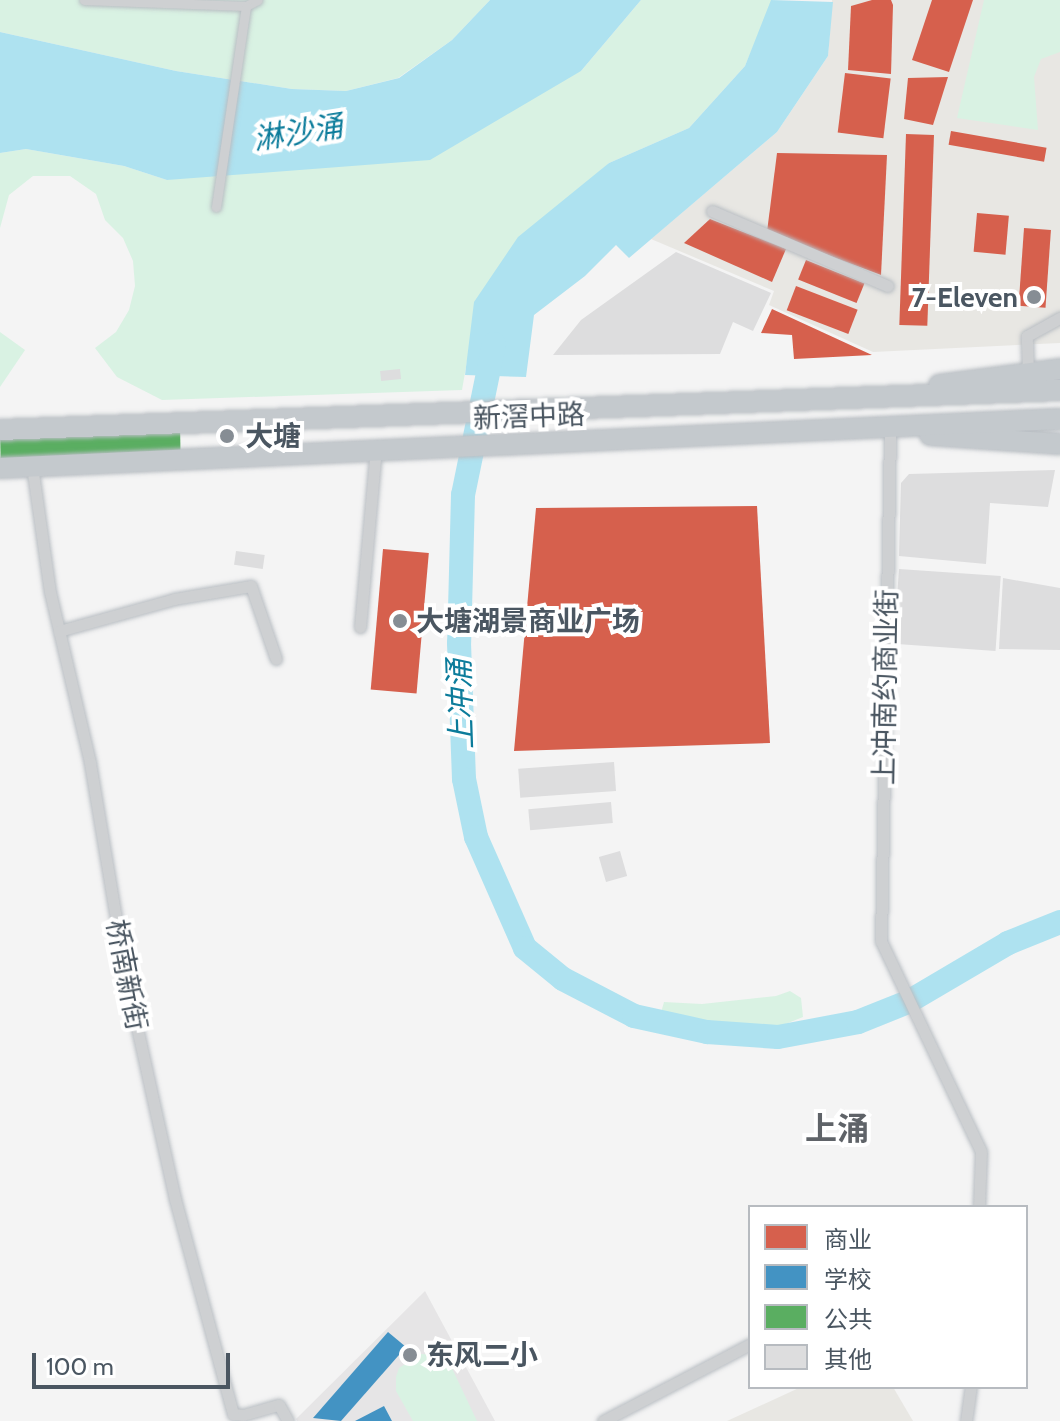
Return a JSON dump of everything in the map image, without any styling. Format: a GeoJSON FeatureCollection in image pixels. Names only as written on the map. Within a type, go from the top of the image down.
{"type":"FeatureCollection","features":[{"type":"Feature","properties":{"kind":"highway"},"geometry":{"type":"LineString","coordinates":[[885,397],[977,378],[1060,369]]}},
{"type":"Feature","properties":{"kind":"highway"},"geometry":{"type":"LineString","coordinates":[[885,397],[959,386],[1060,380]]}},
{"type":"Feature","properties":{"kind":"highway","name":"新滘中路"},"geometry":{"type":"LineString","coordinates":[[0,430],[1060,390]]}},
{"type":"Feature","properties":{"kind":"highway","name":"新滘中路"},"geometry":{"type":"LineString","coordinates":[[0,468],[376,448],[513,445],[1060,419]]}},
{"type":"Feature","properties":{"kind":"highway"},"geometry":{"type":"LineString","coordinates":[[850,429],[1060,444]]}},
{"type":"Feature","properties":{"kind":"street"},"geometry":{"type":"LineString","coordinates":[[84,0],[246,6],[258,0]]}},
{"type":"Feature","properties":{"kind":"street"},"geometry":{"type":"LineString","coordinates":[[216,207],[246,6]]}},
{"type":"Feature","properties":{"kind":"street"},"geometry":{"type":"LineString","coordinates":[[712,211],[888,286]]}},
{"type":"Feature","properties":{"kind":"street"},"geometry":{"type":"LineString","coordinates":[[1028,372],[1027,336],[1060,318]]}},
{"type":"Feature","properties":{"kind":"street","name":"上冲南约商业街"},"geometry":{"type":"LineString","coordinates":[[890,432],[881,941],[981,1152],[979,1205]]}},
{"type":"Feature","properties":{"kind":"street"},"geometry":{"type":"LineString","coordinates":[[360,627],[376,448]]}},
{"type":"Feature","properties":{"kind":"street","name":"桥南新街"},"geometry":{"type":"LineString","coordinates":[[32,466],[50,592],[90,763],[126,978],[168,1170],[233,1414],[243,1415],[279,1405],[288,1421]]}},
{"type":"Feature","properties":{"kind":"street"},"geometry":{"type":"LineString","coordinates":[[59,631],[174,599],[251,586],[276,659]]}},
{"type":"Feature","properties":{"kind":"street"},"geometry":{"type":"LineString","coordinates":[[603,1421],[748,1345]]}},
{"type":"Feature","properties":{"kind":"street"},"geometry":{"type":"LineString","coordinates":[[966,1421],[971,1389]]}},
{"type":"Feature","properties":{"kind":"shaded area"},"geometry":{"type":"Polygon","coordinates":[[[832,0],[1060,0],[1060,343],[873,352],[769,305],[774,291],[651,239],[777,132],[828,56],[832,0]]]}},
{"type":"Feature","properties":{"kind":"shaded area","name":"东风二小"},"geometry":{"type":"Polygon","coordinates":[[[425,1291],[495,1421],[297,1421],[296,1419],[425,1291]]]}},
{"type":"Feature","properties":{"kind":"shaded area"},"geometry":{"type":"Polygon","coordinates":[[[797,1389],[894,1389],[913,1421],[727,1421],[797,1389]]]}},
{"type":"Feature","properties":{"kind":"green space"},"geometry":{"type":"Polygon","coordinates":[[[0,0],[490,0],[452,40],[398,78],[346,91],[292,89],[176,71],[0,32],[0,0]]]}},
{"type":"Feature","properties":{"kind":"green space"},"geometry":{"type":"Polygon","coordinates":[[[641,0],[771,0],[771,4],[745,66],[689,128],[609,163],[582,187],[467,361],[462,390],[162,400],[117,377],[95,348],[116,332],[129,310],[135,286],[133,261],[123,238],[105,220],[96,194],[70,176],[33,176],[9,195],[0,228],[0,153],[26,149],[124,166],[167,180],[581,71],[641,0]]]}},
{"type":"Feature","properties":{"kind":"green space"},"geometry":{"type":"Polygon","coordinates":[[[984,0],[1060,0],[1060,52],[1041,59],[1034,77],[1038,130],[957,118],[984,0]]]}},
{"type":"Feature","properties":{"kind":"green space"},"geometry":{"type":"Polygon","coordinates":[[[0,332],[25,350],[0,387],[0,332]]]}},
{"type":"Feature","properties":{"kind":"green space"},"geometry":{"type":"Polygon","coordinates":[[[790,991],[801,998],[803,1017],[778,1027],[698,1023],[660,1016],[664,1002],[702,1004],[776,996],[790,991]]]}},
{"type":"Feature","properties":{"kind":"green space"},"geometry":{"type":"Polygon","coordinates":[[[421,1354],[435,1355],[449,1362],[477,1421],[413,1421],[396,1391],[396,1377],[399,1368],[421,1354]]]}},
{"type":"Feature","properties":{"kind":"water","name":"淋沙涌"},"geometry":{"type":"Polygon","coordinates":[[[490,0],[641,0],[581,71],[430,160],[167,180],[124,166],[26,149],[0,153],[0,32],[176,71],[292,89],[346,91],[399,78],[452,40],[490,0]]]}},
{"type":"Feature","properties":{"kind":"water"},"geometry":{"type":"Polygon","coordinates":[[[771,0],[833,2],[828,56],[777,132],[629,258],[616,245],[585,276],[534,315],[526,377],[465,375],[474,302],[518,237],[609,163],[689,128],[745,66],[771,0]]]}},
{"type":"Feature","properties":{"kind":"building: 商业"},"geometry":{"type":"Polygon","coordinates":[[[872,0],[891,0],[893,5],[891,74],[848,70],[851,6],[872,0]]]}},
{"type":"Feature","properties":{"kind":"building: 商业"},"geometry":{"type":"Polygon","coordinates":[[[932,0],[973,0],[949,72],[912,60],[932,0]]]}},
{"type":"Feature","properties":{"kind":"building: 商业"},"geometry":{"type":"Polygon","coordinates":[[[845,73],[891,79],[883,138],[838,133],[845,73]]]}},
{"type":"Feature","properties":{"kind":"building: 商业"},"geometry":{"type":"Polygon","coordinates":[[[948,77],[933,125],[904,119],[908,78],[948,77]]]}},
{"type":"Feature","properties":{"kind":"building: 商业"},"geometry":{"type":"Polygon","coordinates":[[[951,131],[1047,148],[1044,162],[949,145],[951,131]]]}},
{"type":"Feature","properties":{"kind":"building: 商业"},"geometry":{"type":"Polygon","coordinates":[[[906,134],[934,135],[927,326],[899,325],[906,134]]]}},
{"type":"Feature","properties":{"kind":"building: 商业"},"geometry":{"type":"Polygon","coordinates":[[[777,153],[887,155],[881,275],[767,232],[777,153]]]}},
{"type":"Feature","properties":{"kind":"building: 商业"},"geometry":{"type":"Polygon","coordinates":[[[977,213],[1009,216],[1005,255],[974,252],[977,213]]]}},
{"type":"Feature","properties":{"kind":"building: 商业"},"geometry":{"type":"Polygon","coordinates":[[[710,219],[786,249],[772,282],[684,243],[710,219]]]}},
{"type":"Feature","properties":{"kind":"building: 商业"},"geometry":{"type":"Polygon","coordinates":[[[1024,228],[1051,230],[1045,308],[1019,306],[1024,228]]]}},
{"type":"Feature","properties":{"kind":"building: 商业"},"geometry":{"type":"Polygon","coordinates":[[[806,260],[864,284],[857,303],[798,279],[806,260]]]}},
{"type":"Feature","properties":{"kind":"building: 商业"},"geometry":{"type":"Polygon","coordinates":[[[796,286],[858,310],[848,334],[787,310],[796,286]]]}},
{"type":"Feature","properties":{"kind":"building: 商业"},"geometry":{"type":"Polygon","coordinates":[[[772,309],[872,355],[794,359],[792,335],[761,333],[772,309]]]}},
{"type":"Feature","properties":{"kind":"building: 商业"},"geometry":{"type":"Polygon","coordinates":[[[757,506],[770,743],[514,751],[536,508],[757,506]]]}},
{"type":"Feature","properties":{"kind":"building: 商业","name":"大塘湖景商业广场"},"geometry":{"type":"Polygon","coordinates":[[[383,549],[429,553],[417,693],[371,689],[383,549]]]}},
{"type":"Feature","properties":{"kind":"building: 学校"},"geometry":{"type":"Polygon","coordinates":[[[388,1332],[406,1347],[341,1421],[313,1418],[388,1332]]]}},
{"type":"Feature","properties":{"kind":"building: 学校"},"geometry":{"type":"Polygon","coordinates":[[[384,1406],[392,1421],[355,1421],[384,1406]]]}},
{"type":"Feature","properties":{"kind":"building: 公共"},"geometry":{"type":"Polygon","coordinates":[[[180,423],[181,469],[1,472],[0,426],[180,423]]]}},
{"type":"Feature","properties":{"kind":"building: 其他"},"geometry":{"type":"Polygon","coordinates":[[[676,252],[771,293],[753,331],[733,322],[720,354],[553,355],[581,320],[676,252]]]}},
{"type":"Feature","properties":{"kind":"building: 其他"},"geometry":{"type":"Polygon","coordinates":[[[400,369],[401,379],[381,381],[380,371],[400,369]]]}},
{"type":"Feature","properties":{"kind":"building: 其他"},"geometry":{"type":"Polygon","coordinates":[[[1055,470],[1048,507],[990,503],[986,564],[899,556],[901,483],[909,474],[1055,470]]]}},
{"type":"Feature","properties":{"kind":"building: 其他"},"geometry":{"type":"Polygon","coordinates":[[[236,551],[265,555],[263,569],[234,565],[236,551]]]}},
{"type":"Feature","properties":{"kind":"building: 其他"},"geometry":{"type":"Polygon","coordinates":[[[899,569],[1001,576],[996,651],[894,644],[899,569]]]}},
{"type":"Feature","properties":{"kind":"building: 其他"},"geometry":{"type":"Polygon","coordinates":[[[1003,578],[1060,588],[1060,650],[999,649],[1003,578]]]}},
{"type":"Feature","properties":{"kind":"building: 其他"},"geometry":{"type":"Polygon","coordinates":[[[614,762],[616,791],[520,798],[518,769],[614,762]]]}},
{"type":"Feature","properties":{"kind":"building: 其他"},"geometry":{"type":"Polygon","coordinates":[[[611,802],[613,823],[530,830],[528,809],[611,802]]]}},
{"type":"Feature","properties":{"kind":"building: 其他"},"geometry":{"type":"Polygon","coordinates":[[[620,851],[627,876],[606,882],[599,857],[620,851]]]}},
{"type":"Feature","properties":{"kind":"waterway","name":"上冲涌"},"geometry":{"type":"LineString","coordinates":[[494,344],[463,495],[459,643],[464,779],[476,837],[525,948],[563,979],[634,1016],[707,1032],[778,1037],[858,1022],[908,1002],[1008,943],[1060,922]]}},
{"type":"Feature","properties":{"kind":"place","name":"7-Eleven"},"geometry":{"type":"Point","coordinates":[1034,297]}},
{"type":"Feature","properties":{"kind":"place","name":"大塘"},"geometry":{"type":"Point","coordinates":[227,436]}},
{"type":"Feature","properties":{"kind":"place","name":"大塘湖景商业广场"},"geometry":{"type":"Point","coordinates":[400,621]}},
{"type":"Feature","properties":{"kind":"place","name":"东风二小"},"geometry":{"type":"Point","coordinates":[410,1355]}},
{"type":"Feature","properties":{"kind":"district","name":"上涌"},"geometry":{"type":"Point","coordinates":[837,1129]}}]}
